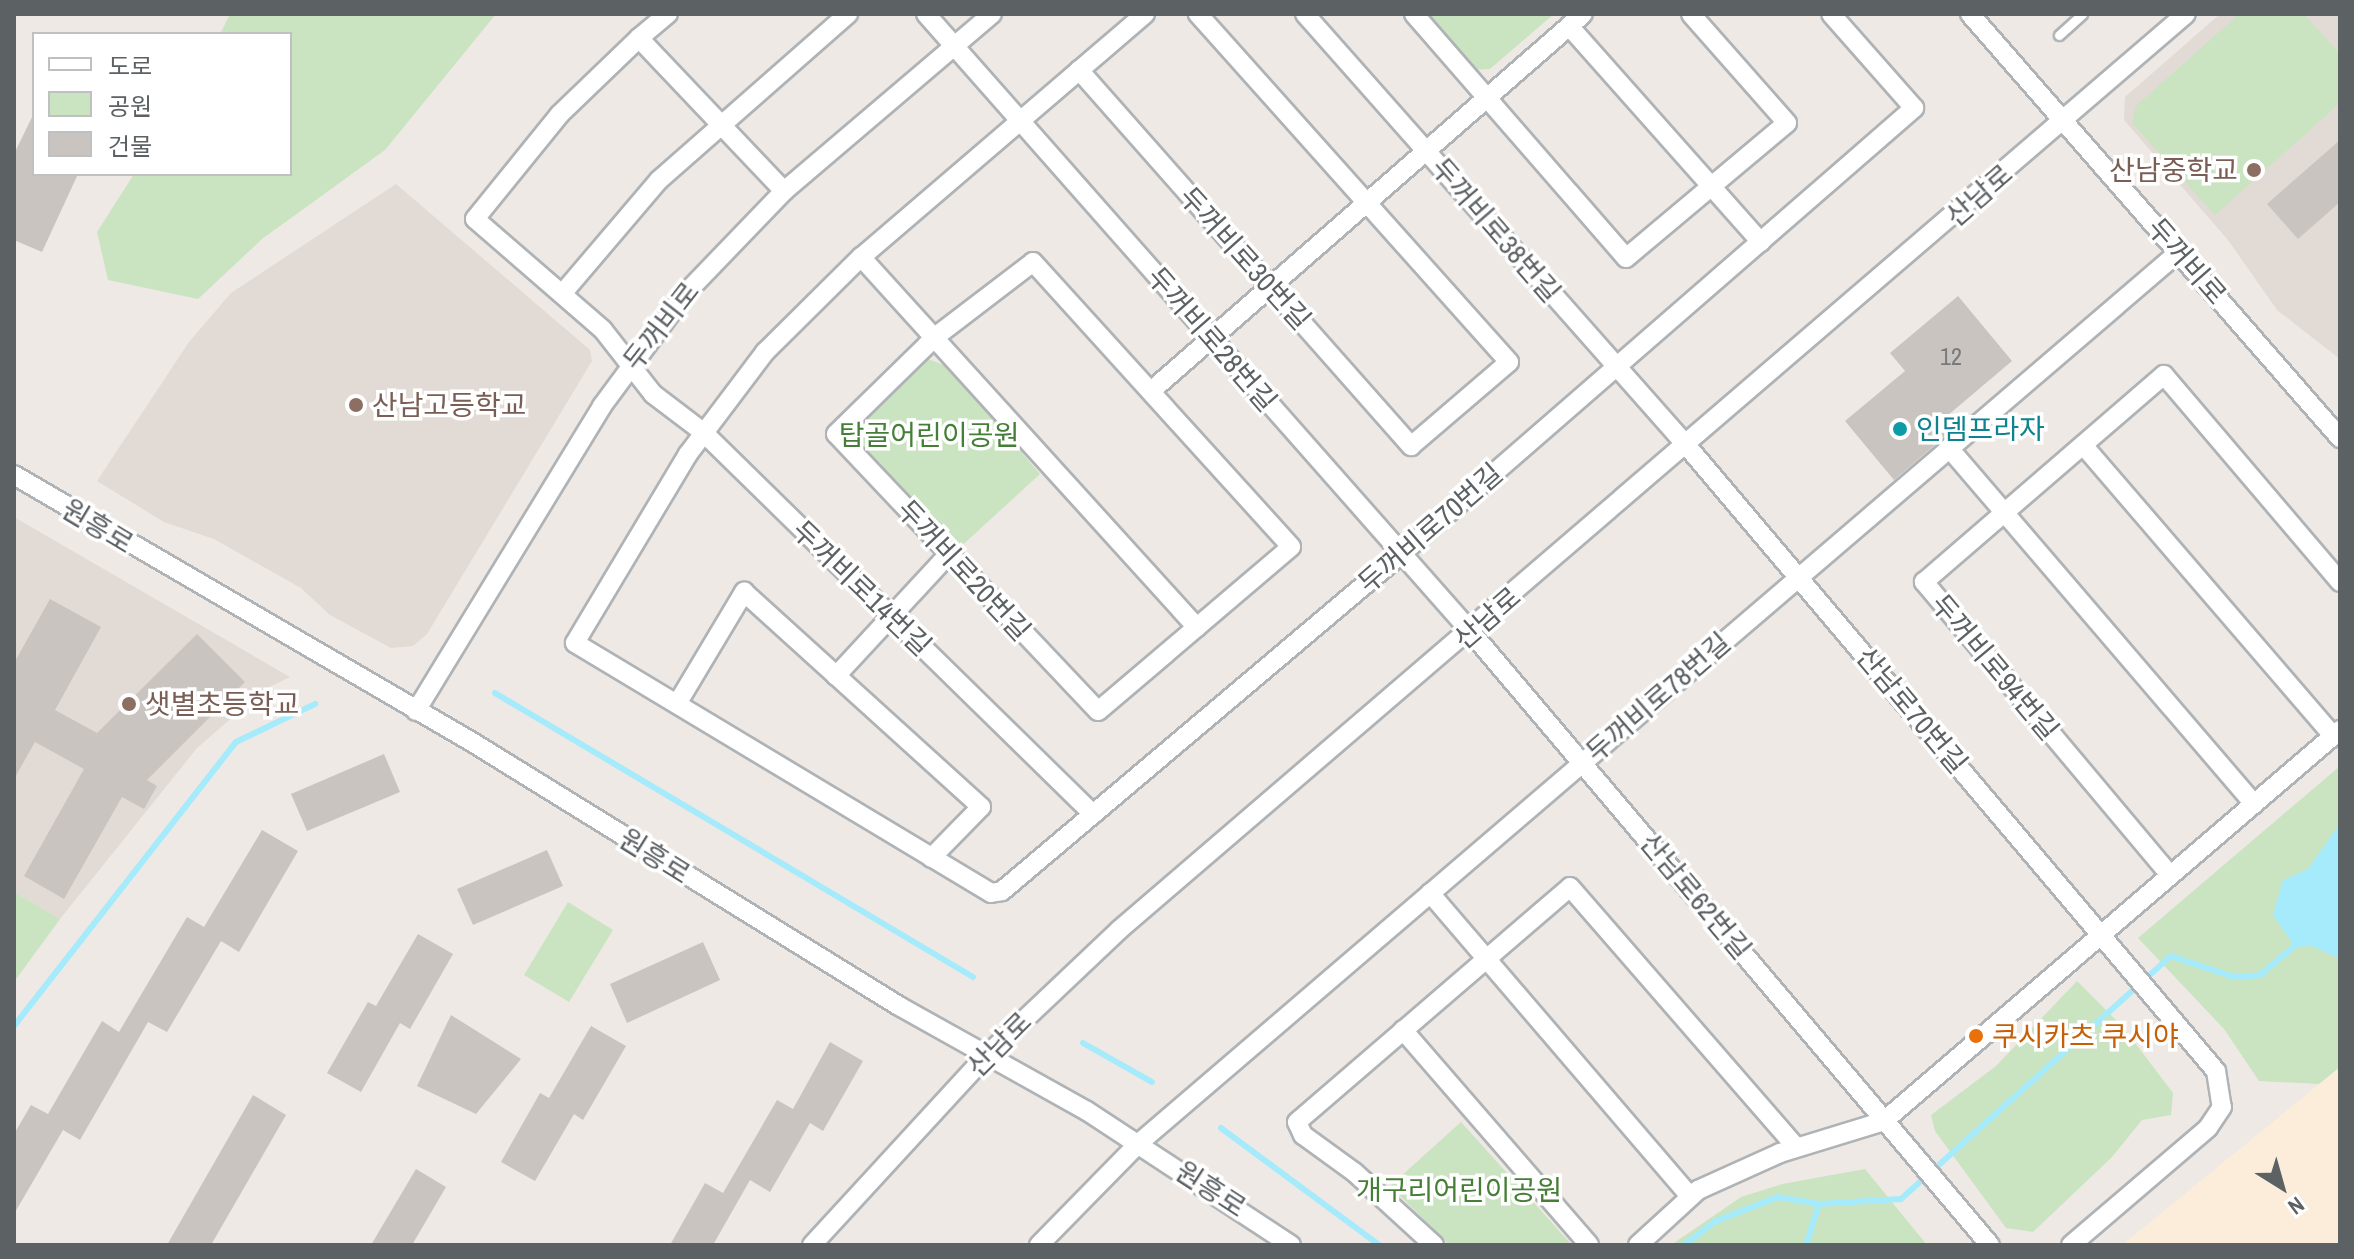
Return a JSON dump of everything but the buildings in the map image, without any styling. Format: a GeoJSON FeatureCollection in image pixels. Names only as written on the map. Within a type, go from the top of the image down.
{"type":"FeatureCollection","features":[{"type":"Feature","properties":{"kind":"street"},"geometry":{"type":"LineString","coordinates":[[668,14],[639,38],[721,121],[784,191]]}},
{"type":"Feature","properties":{"kind":"street"},"geometry":{"type":"LineString","coordinates":[[562,294],[659,180],[721,121],[848,14]]}},
{"type":"Feature","properties":{"kind":"street","name":"두꺼비로28번길"},"geometry":{"type":"LineString","coordinates":[[926,14],[1471,632]]}},
{"type":"Feature","properties":{"kind":"street","name":"두꺼비로"},"geometry":{"type":"LineString","coordinates":[[416,711],[629,365],[693,285],[784,191],[992,14]]}},
{"type":"Feature","properties":{"kind":"street"},"geometry":{"type":"LineString","coordinates":[[703,432],[765,352],[861,257],[1145,14]]}},
{"type":"Feature","properties":{"kind":"street"},"geometry":{"type":"LineString","coordinates":[[1198,14],[1367,203]]}},
{"type":"Feature","properties":{"kind":"street","name":"두꺼비로38번길"},"geometry":{"type":"LineString","coordinates":[[1305,14],[1687,446]]}},
{"type":"Feature","properties":{"kind":"street"},"geometry":{"type":"LineString","coordinates":[[1414,14],[1626,258],[1787,123],[1691,14]]}},
{"type":"Feature","properties":{"kind":"street","name":"두꺼비로70번길"},"geometry":{"type":"LineString","coordinates":[[703,432],[575,643],[991,893],[1002,891],[1401,554],[1914,108],[1831,14]]}},
{"type":"Feature","properties":{"kind":"street","name":"두꺼비로"},"geometry":{"type":"LineString","coordinates":[[1970,14],[2340,438]]}},
{"type":"Feature","properties":{"kind":"street","name":"산남로"},"geometry":{"type":"LineString","coordinates":[[812,1245],[987,1055],[1119,930],[1471,632],[2186,14]]}},
{"type":"Feature","properties":{"kind":"street"},"geometry":{"type":"LineString","coordinates":[[1151,391],[1576,20],[1761,242]]}},
{"type":"Feature","properties":{"kind":"street","name":"두꺼비로14번길"},"geometry":{"type":"LineString","coordinates":[[639,38],[560,114],[475,219],[603,330],[653,394],[703,432],[1093,814]]}},
{"type":"Feature","properties":{"kind":"street","name":"두꺼비로30번길"},"geometry":{"type":"LineString","coordinates":[[1079,70],[1411,446],[1509,362],[1367,203]]}},
{"type":"Feature","properties":{"kind":"street","name":"두꺼비로78번길"},"geometry":{"type":"LineString","coordinates":[[1039,1245],[1139,1143],[2179,252]]}},
{"type":"Feature","properties":{"kind":"street"},"geometry":{"type":"LineString","coordinates":[[861,257],[1197,627]]}},
{"type":"Feature","properties":{"kind":"street","name":"두꺼비로20번길"},"geometry":{"type":"LineString","coordinates":[[1033,262],[1151,391],[1291,547],[1098,711],[836,434],[935,337],[1033,262]]}},
{"type":"Feature","properties":{"kind":"street","name":"두꺼비로94번길"},"geometry":{"type":"LineString","coordinates":[[2170,875],[1924,582],[2164,375],[2340,582]]}},
{"type":"Feature","properties":{"kind":"street"},"geometry":{"type":"LineString","coordinates":[[1638,1245],[1690,1196],[1796,1147],[1884,1121],[2337,733],[2083,445]]}},
{"type":"Feature","properties":{"kind":"street","name":"산남로70번길"},"geometry":{"type":"LineString","coordinates":[[1687,446],[2216,1071],[2222,1107],[2208,1128],[2071,1245]]}},
{"type":"Feature","properties":{"kind":"street"},"geometry":{"type":"LineString","coordinates":[[1949,448],[2254,804]]}},
{"type":"Feature","properties":{"kind":"street","name":"원흥로"},"geometry":{"type":"LineString","coordinates":[[14,475],[1139,1143],[1291,1245]]}},
{"type":"Feature","properties":{"kind":"street"},"geometry":{"type":"LineString","coordinates":[[836,676],[948,555]]}},
{"type":"Feature","properties":{"kind":"street"},"geometry":{"type":"LineString","coordinates":[[677,704],[744,592],[981,807],[931,858]]}},
{"type":"Feature","properties":{"kind":"street","name":"산남로62번길"},"geometry":{"type":"LineString","coordinates":[[1471,632],[1988,1243]]}},
{"type":"Feature","properties":{"kind":"street"},"geometry":{"type":"LineString","coordinates":[[1434,1245],[1354,1172],[1312,1142],[1297,1122],[1570,887],[1796,1147]]}},
{"type":"Feature","properties":{"kind":"street"},"geometry":{"type":"LineString","coordinates":[[1430,893],[1690,1196]]}},
{"type":"Feature","properties":{"kind":"street"},"geometry":{"type":"LineString","coordinates":[[1403,1030],[1589,1245]]}},
{"type":"Feature","properties":{"kind":"lane"},"geometry":{"type":"LineString","coordinates":[[2059,35],[2082,14]]}},
{"type":"Feature","properties":{"kind":"shaded area","name":"산남중학교"},"geometry":{"type":"Polygon","coordinates":[[[2220,14],[2340,14],[2340,359],[2277,310],[2228,240],[2124,120],[2125,97],[2220,14]]]}},
{"type":"Feature","properties":{"kind":"shaded area","name":"산남고등학교"},"geometry":{"type":"Polygon","coordinates":[[[396,184],[590,350],[592,361],[427,634],[413,646],[391,648],[330,615],[301,588],[214,539],[164,522],[97,481],[189,342],[231,293],[396,184]]]}},
{"type":"Feature","properties":{"kind":"shaded area","name":"샛별초등학교"},"geometry":{"type":"Polygon","coordinates":[[[14,517],[290,677],[265,689],[197,748],[60,919],[14,892],[14,517]]]}},
{"type":"Feature","properties":{"kind":"shaded area"},"geometry":{"type":"Polygon","coordinates":[[[2340,1067],[2340,1245],[2122,1245],[2340,1067]]]}},
{"type":"Feature","properties":{"kind":"green space"},"geometry":{"type":"Polygon","coordinates":[[[230,14],[496,14],[385,150],[262,239],[198,299],[108,280],[97,232],[133,176],[292,176],[292,32],[221,32],[230,14]]]}},
{"type":"Feature","properties":{"kind":"green space"},"geometry":{"type":"Polygon","coordinates":[[[1424,14],[1554,14],[1490,69],[1472,70],[1424,14]]]}},
{"type":"Feature","properties":{"kind":"green space"},"geometry":{"type":"Polygon","coordinates":[[[2239,14],[2304,14],[2340,54],[2340,103],[2215,215],[2132,123],[2136,106],[2239,14]]]}},
{"type":"Feature","properties":{"kind":"green space","name":"탑골어린이공원"},"geometry":{"type":"Polygon","coordinates":[[[920,356],[949,367],[1040,474],[957,550],[858,449],[859,418],[920,356]]]}},
{"type":"Feature","properties":{"kind":"green space"},"geometry":{"type":"Polygon","coordinates":[[[2340,766],[2340,1067],[2319,1084],[2259,1081],[2224,1029],[2138,938],[2340,766]]]}},
{"type":"Feature","properties":{"kind":"green space"},"geometry":{"type":"Polygon","coordinates":[[[14,892],[60,919],[14,982],[14,892]]]}},
{"type":"Feature","properties":{"kind":"green space"},"geometry":{"type":"Polygon","coordinates":[[[568,902],[613,930],[569,1002],[524,975],[568,902]]]}},
{"type":"Feature","properties":{"kind":"green space"},"geometry":{"type":"Polygon","coordinates":[[[2077,981],[2123,1027],[2173,1093],[2171,1115],[2142,1120],[2112,1157],[2033,1232],[2006,1228],[1935,1131],[1931,1115],[1996,1066],[2077,981]]]}},
{"type":"Feature","properties":{"kind":"green space","name":"개구리어린이공원"},"geometry":{"type":"Polygon","coordinates":[[[1461,1122],[1572,1245],[1449,1245],[1390,1186],[1461,1122]]]}},
{"type":"Feature","properties":{"kind":"green space"},"geometry":{"type":"Polygon","coordinates":[[[1865,1169],[1927,1245],[1671,1245],[1741,1197],[1782,1184],[1865,1169]]]}},
{"type":"Feature","properties":{"kind":"water"},"geometry":{"type":"Polygon","coordinates":[[[2340,823],[2340,959],[2312,946],[2295,947],[2273,915],[2283,880],[2308,869],[2340,823]]]}},
{"type":"Feature","properties":{"kind":"waterway"},"geometry":{"type":"LineString","coordinates":[[495,693],[973,977]]}},
{"type":"Feature","properties":{"kind":"waterway"},"geometry":{"type":"LineString","coordinates":[[14,1026],[236,742],[315,704]]}},
{"type":"Feature","properties":{"kind":"waterway"},"geometry":{"type":"LineString","coordinates":[[1684,1245],[1716,1221],[1778,1197],[1819,1204],[1901,1199],[2171,956],[2234,977],[2260,975],[2298,943]]}},
{"type":"Feature","properties":{"kind":"waterway"},"geometry":{"type":"LineString","coordinates":[[1083,1043],[1152,1082]]}},
{"type":"Feature","properties":{"kind":"waterway"},"geometry":{"type":"LineString","coordinates":[[1221,1128],[1379,1245]]}},
{"type":"Feature","properties":{"kind":"waterway"},"geometry":{"type":"LineString","coordinates":[[1806,1245],[1819,1204]]}},
{"type":"Feature","properties":{"kind":"place","name":"산남중학교"},"geometry":{"type":"Point","coordinates":[2254,170]}},
{"type":"Feature","properties":{"kind":"place","name":"산남고등학교"},"geometry":{"type":"Point","coordinates":[356,405]}},
{"type":"Feature","properties":{"kind":"place","name":"인뎀프라자"},"geometry":{"type":"Point","coordinates":[1900,429]}},
{"type":"Feature","properties":{"kind":"place","name":"샛별초등학교"},"geometry":{"type":"Point","coordinates":[129,704]}},
{"type":"Feature","properties":{"kind":"place","name":"쿠시카츠 쿠시야"},"geometry":{"type":"Point","coordinates":[1976,1036]}}]}
